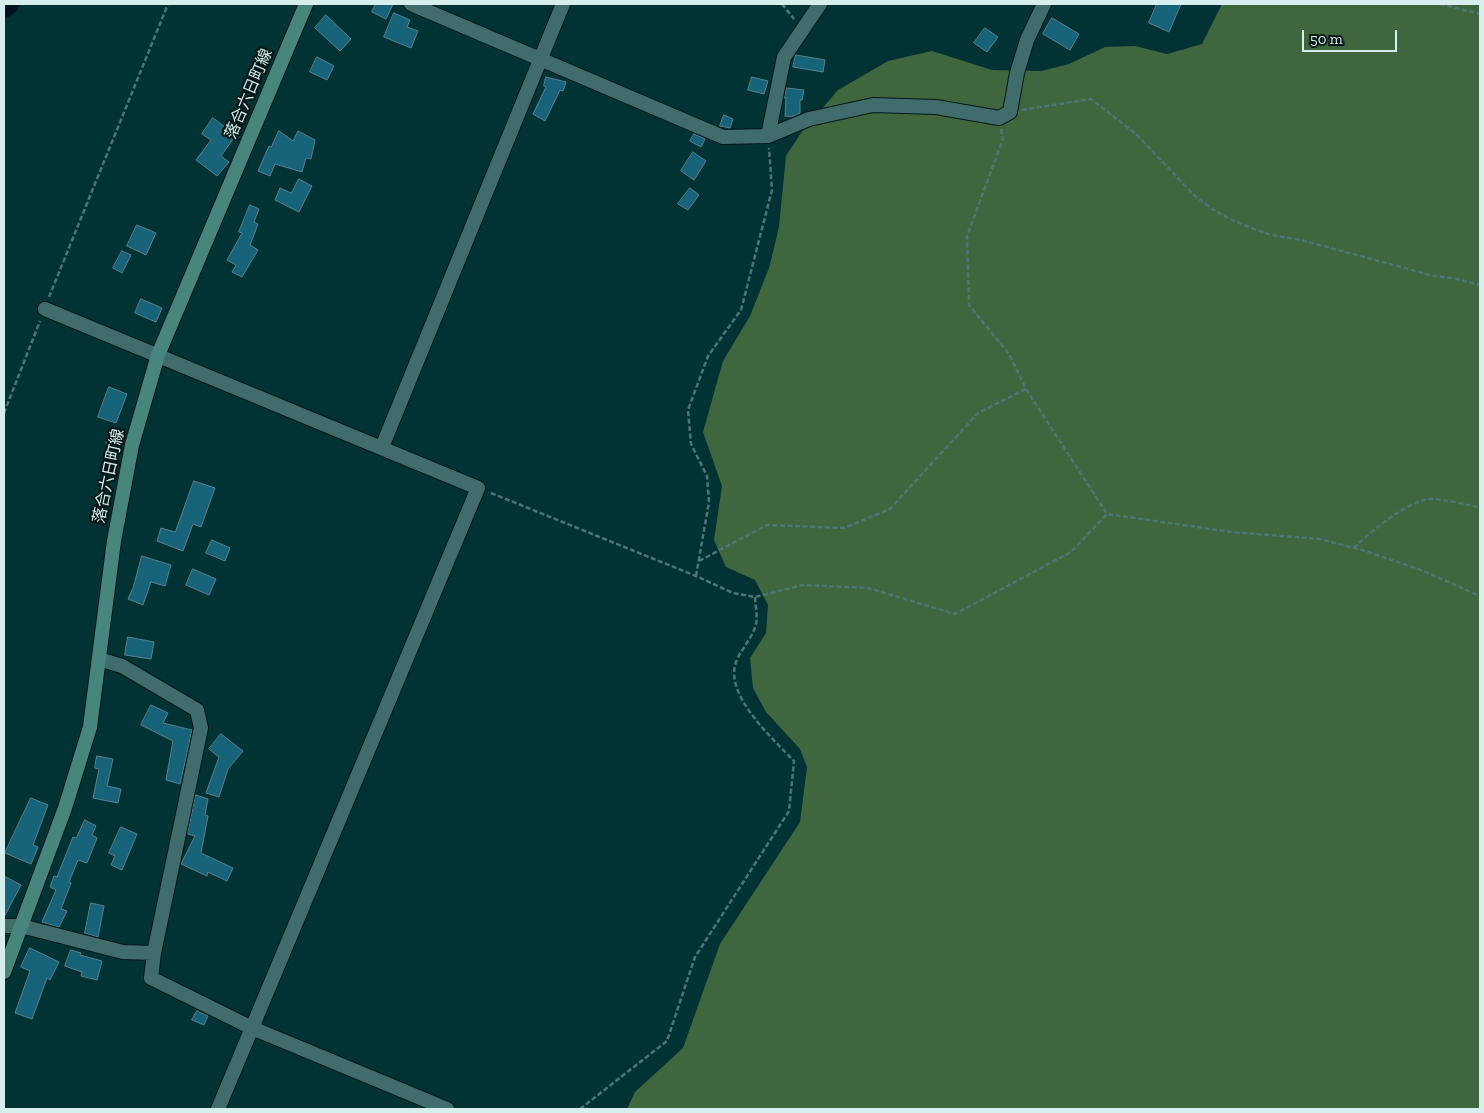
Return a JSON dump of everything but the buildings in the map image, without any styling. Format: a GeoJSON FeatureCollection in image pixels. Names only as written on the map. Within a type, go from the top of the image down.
{"type":"FeatureCollection","features":[{"type":"Feature","properties":{"kind":"main road","name":"落合六日町線"},"geometry":{"type":"LineString","coordinates":[[4,972],[65,808],[90,728],[114,541],[132,445],[158,355],[306,4]]}},
{"type":"Feature","properties":{"kind":"street"},"geometry":{"type":"LineString","coordinates":[[411,4],[723,137],[768,136],[809,119],[873,105],[936,107],[1004,114],[1027,40],[1044,4]]}},
{"type":"Feature","properties":{"kind":"street"},"geometry":{"type":"LineString","coordinates":[[382,447],[563,4]]}},
{"type":"Feature","properties":{"kind":"street"},"geometry":{"type":"LineString","coordinates":[[768,136],[784,57],[820,4]]}},
{"type":"Feature","properties":{"kind":"street"},"geometry":{"type":"LineString","coordinates":[[45,309],[478,488],[218,1109]]}},
{"type":"Feature","properties":{"kind":"street"},"geometry":{"type":"LineString","coordinates":[[99,659],[122,666],[197,710],[201,728],[154,953],[151,978],[252,1028],[447,1109]]}},
{"type":"Feature","properties":{"kind":"street"},"geometry":{"type":"LineString","coordinates":[[4,926],[21,926],[123,952],[154,953]]}},
{"type":"Feature","properties":{"kind":"path"},"geometry":{"type":"LineString","coordinates":[[4,413],[168,4]]}},
{"type":"Feature","properties":{"kind":"path"},"geometry":{"type":"LineString","coordinates":[[782,4],[802,30]]}},
{"type":"Feature","properties":{"kind":"path"},"geometry":{"type":"LineString","coordinates":[[1440,4],[1480,14]]}},
{"type":"Feature","properties":{"kind":"path"},"geometry":{"type":"LineString","coordinates":[[1480,285],[1453,278],[1434,276],[1301,240],[1271,235],[1228,218],[1195,196],[1136,134],[1091,99],[1004,114],[1003,139],[967,236],[969,305],[1009,354],[1026,389],[1107,514],[1231,532],[1320,539],[1421,570],[1480,596]]}},
{"type":"Feature","properties":{"kind":"path"},"geometry":{"type":"LineString","coordinates":[[696,576],[709,502],[707,476],[691,444],[688,410],[708,356],[741,310],[772,190],[768,136]]}},
{"type":"Feature","properties":{"kind":"path"},"geometry":{"type":"LineString","coordinates":[[699,561],[767,525],[844,528],[890,509],[978,413],[1026,389]]}},
{"type":"Feature","properties":{"kind":"path"},"geometry":{"type":"LineString","coordinates":[[478,488],[696,576],[732,593],[755,597],[803,585],[868,588],[955,614],[1071,552],[1107,514]]}},
{"type":"Feature","properties":{"kind":"path"},"geometry":{"type":"LineString","coordinates":[[1354,548],[1382,522],[1419,502],[1430,499],[1480,507]]}},
{"type":"Feature","properties":{"kind":"path"},"geometry":{"type":"LineString","coordinates":[[580,1109],[667,1040],[695,957],[789,811],[794,761],[765,730],[745,704],[735,686],[736,663],[756,623],[755,597]]}},
{"type":"Feature","properties":{"kind":"green space"},"geometry":{"type":"Polygon","coordinates":[[[1222,4],[1480,4],[1480,1109],[627,1109],[635,1092],[683,1048],[720,944],[800,822],[807,767],[800,749],[766,712],[753,688],[750,658],[766,633],[768,605],[755,580],[726,567],[714,540],[722,486],[703,432],[723,361],[750,316],[769,268],[779,227],[786,156],[801,133],[838,90],[888,61],[932,51],[992,70],[1041,71],[1069,64],[1105,47],[1135,46],[1167,54],[1202,44],[1222,4]]]}},
{"type":"Feature","properties":{"kind":"waterway"},"geometry":{"type":"LineString","coordinates":[[4,7],[8,4]]}}]}
